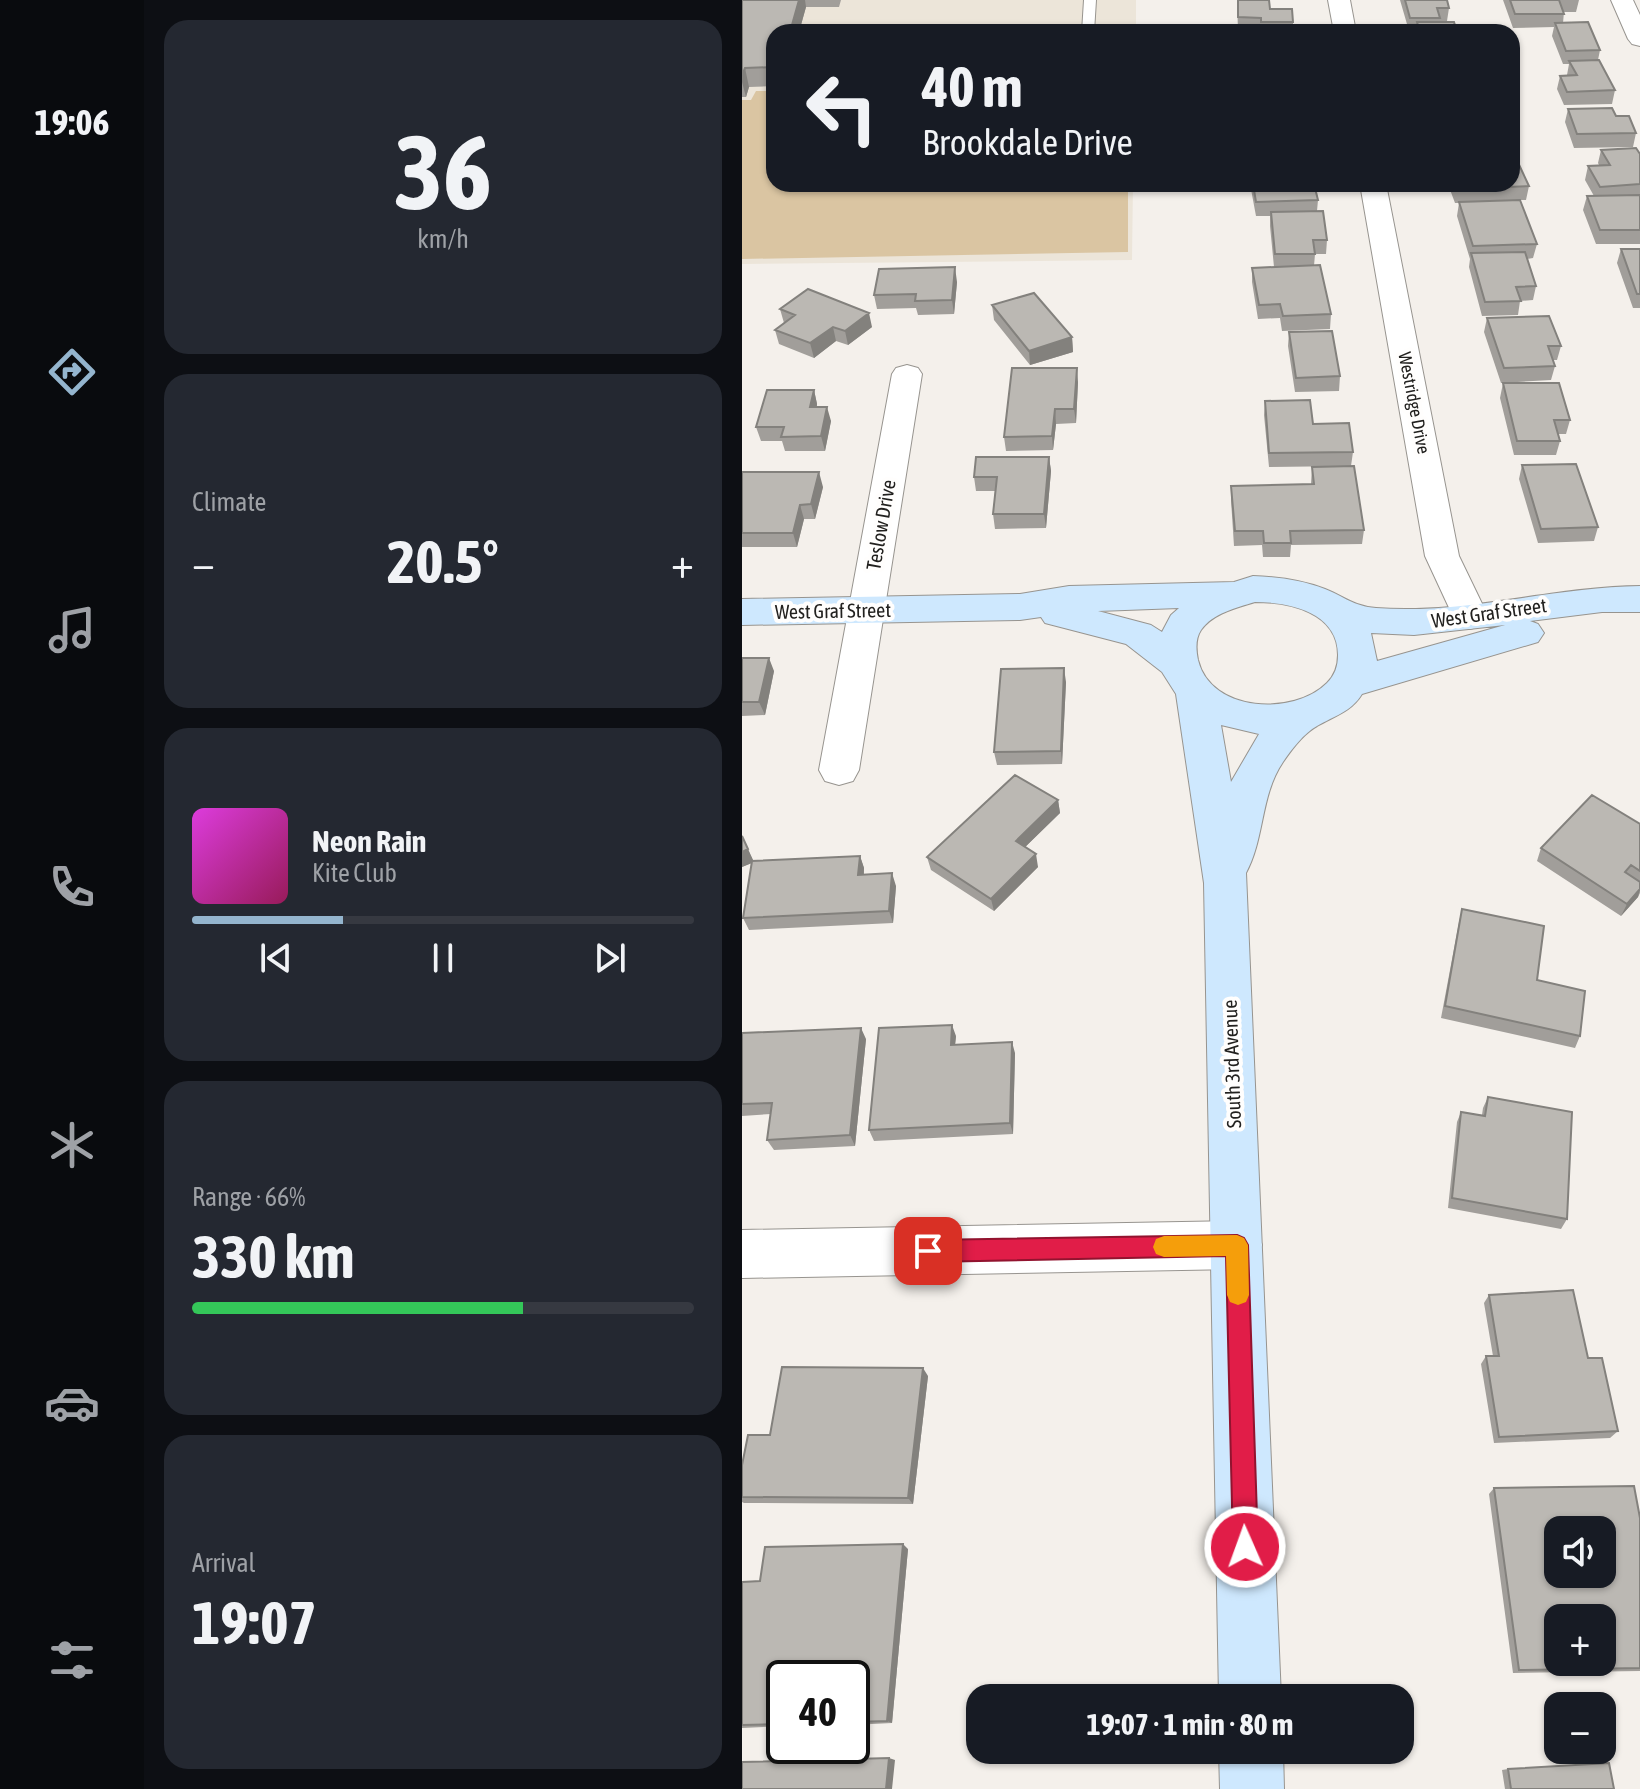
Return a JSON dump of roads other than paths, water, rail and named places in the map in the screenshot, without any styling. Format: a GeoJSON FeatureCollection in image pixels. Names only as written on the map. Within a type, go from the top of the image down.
{"type":"FeatureCollection","features":[{"type":"Feature","properties":{"kind":"main road"},"geometry":{"type":"LineString","coordinates":[[1253,589],[1300,594],[1339,615],[1351,631],[1358,648],[1358,666],[1351,683],[1339,697],[1302,716],[1267,719],[1233,714],[1212,706],[1186,678],[1176,644],[1182,628],[1194,613],[1210,601],[1253,589]]}},
{"type":"Feature","properties":{"kind":"main road","name":"West Graf Street"},"geometry":{"type":"LineString","coordinates":[[742,612],[1020,607],[1084,598],[1231,593]]}},
{"type":"Feature","properties":{"kind":"main road","name":"West Graf Street"},"geometry":{"type":"LineString","coordinates":[[1339,615],[1388,624],[1554,604],[1640,599]]}},
{"type":"Feature","properties":{"kind":"main road","name":"West Graf Street"},"geometry":{"type":"LineString","coordinates":[[1020,607],[1108,624],[1138,634],[1186,678]]}},
{"type":"Feature","properties":{"kind":"main road","name":"West Graf Street"},"geometry":{"type":"LineString","coordinates":[[1351,683],[1490,641],[1640,612]]}},
{"type":"Feature","properties":{"kind":"main road","name":"South 3rd Avenue"},"geometry":{"type":"LineString","coordinates":[[1186,678],[1226,883],[1250,1684]]}},
{"type":"Feature","properties":{"kind":"main road","name":"South 3rd Avenue"},"geometry":{"type":"LineString","coordinates":[[1226,883],[1250,780],[1264,754],[1280,734],[1302,716]]}},
{"type":"Feature","properties":{"kind":"main road"},"geometry":{"type":"LineString","coordinates":[[1251,1764],[1252,1789]]}},
{"type":"Feature","properties":{"kind":"street"},"geometry":{"type":"LineString","coordinates":[[1339,0],[1344,24]]}},
{"type":"Feature","properties":{"kind":"street"},"geometry":{"type":"LineString","coordinates":[[1622,0],[1640,39]]}},
{"type":"Feature","properties":{"kind":"street","name":"Westridge Drive"},"geometry":{"type":"LineString","coordinates":[[1374,192],[1442,556],[1470,616]]}},
{"type":"Feature","properties":{"kind":"street","name":"Teslow Drive"},"geometry":{"type":"LineString","coordinates":[[839,770],[907,374]]}},
{"type":"Feature","properties":{"kind":"street"},"geometry":{"type":"LineString","coordinates":[[742,1254],[1237,1245]]}},
{"type":"Feature","properties":{"kind":"lane"},"geometry":{"type":"LineString","coordinates":[[1088,24],[1090,0]]}}]}
